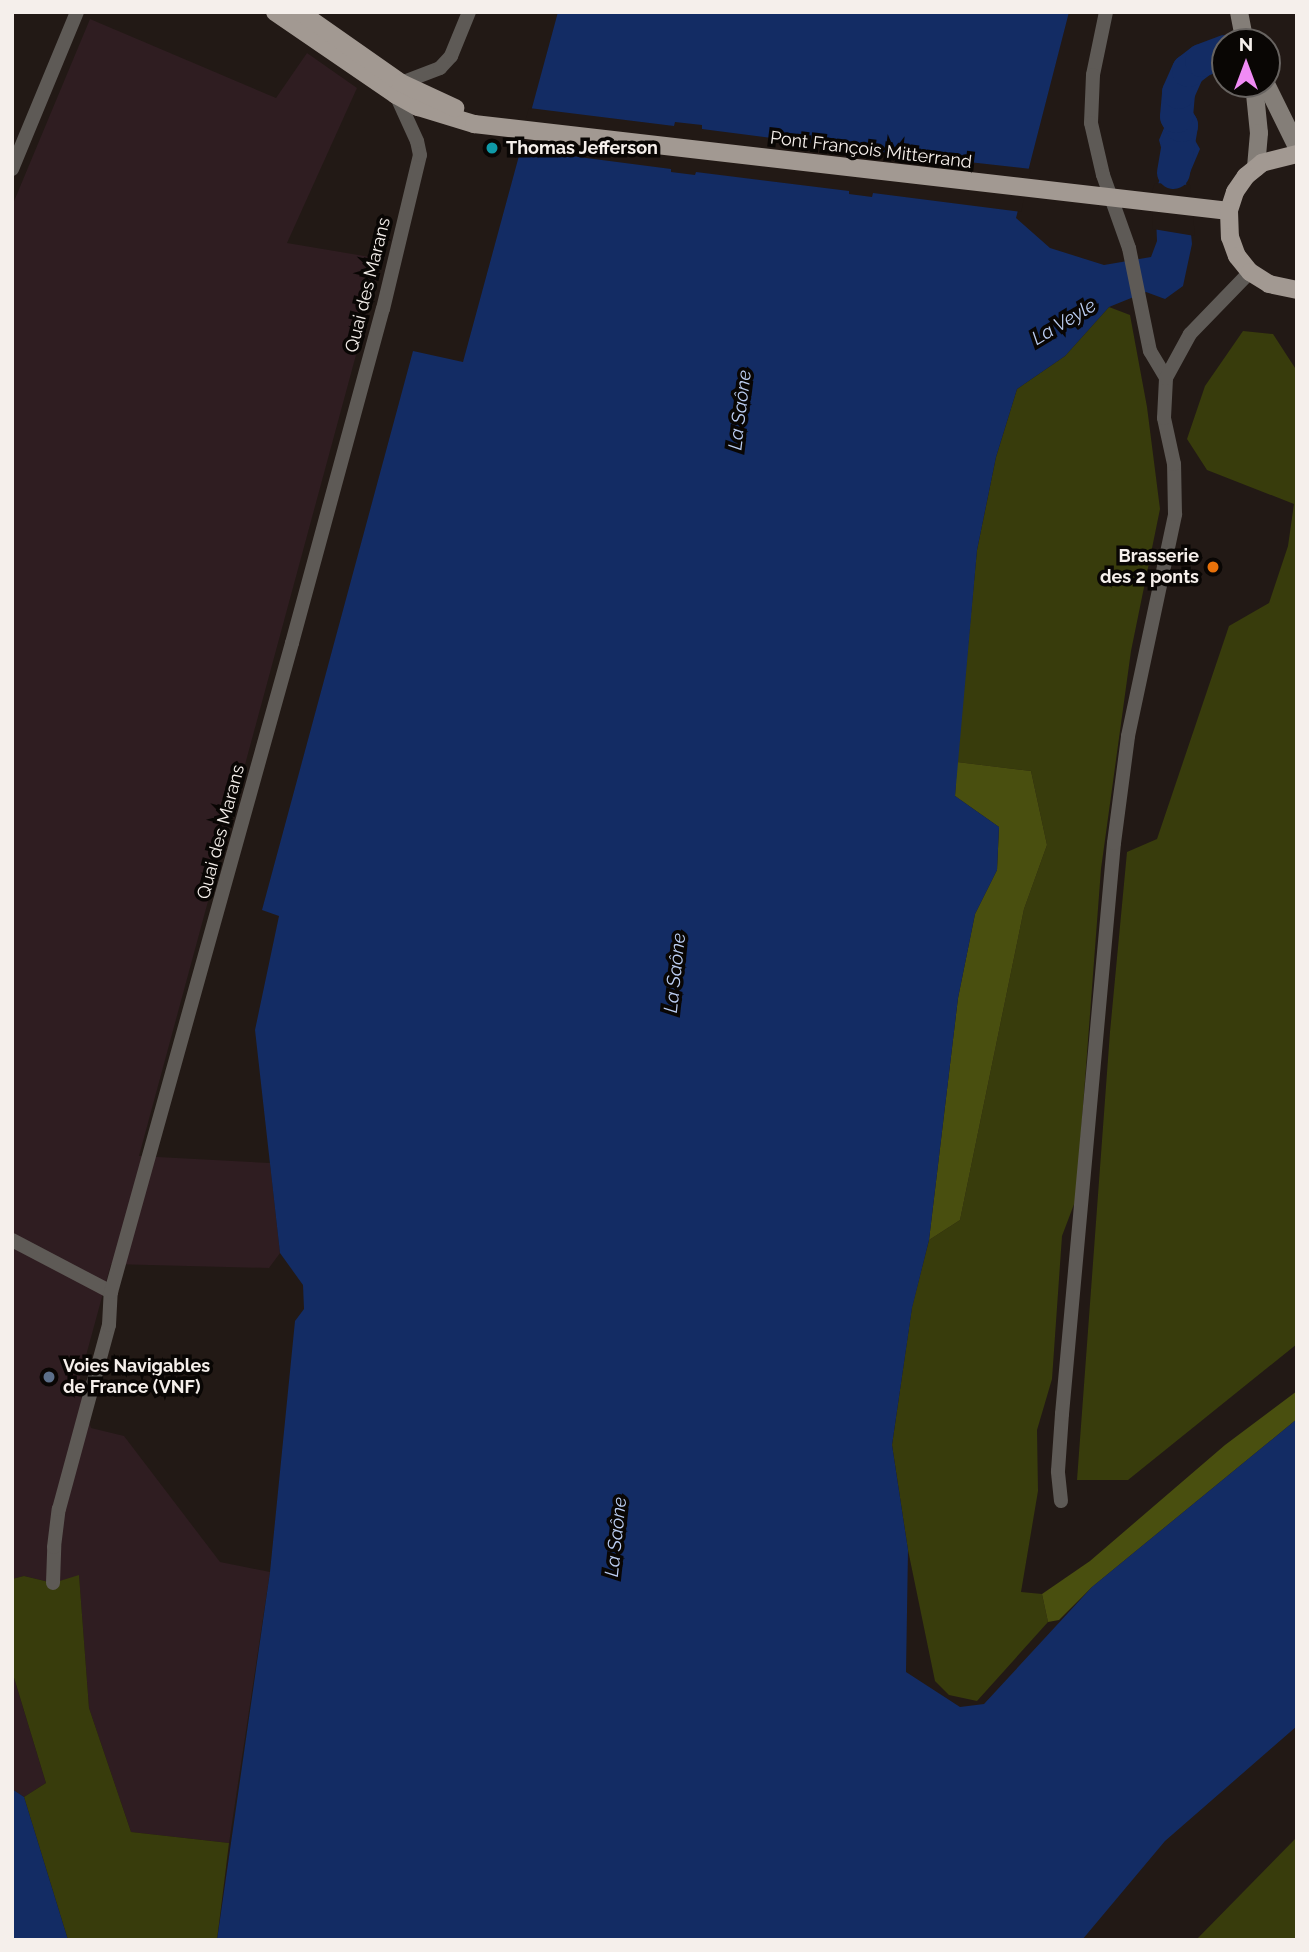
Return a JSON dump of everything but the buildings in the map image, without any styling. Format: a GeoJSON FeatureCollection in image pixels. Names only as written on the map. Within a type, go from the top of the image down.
{"type":"FeatureCollection","features":[{"type":"Feature","properties":{"kind":"main road"},"geometry":{"type":"LineString","coordinates":[[275,12],[398,89]]}},
{"type":"Feature","properties":{"kind":"main road"},"geometry":{"type":"LineString","coordinates":[[300,12],[398,89]]}},
{"type":"Feature","properties":{"kind":"main road","name":"Pont François Mitterrand"},"geometry":{"type":"LineString","coordinates":[[398,89],[448,117],[474,124],[1229,211]]}},
{"type":"Feature","properties":{"kind":"main road"},"geometry":{"type":"LineString","coordinates":[[1255,98],[1259,133],[1256,167]]}},
{"type":"Feature","properties":{"kind":"main road"},"geometry":{"type":"LineString","coordinates":[[1271,98],[1291,152],[1256,167],[1246,176],[1235,192],[1229,211],[1230,237],[1237,256],[1250,271],[1269,284],[1295,292]]}},
{"type":"Feature","properties":{"kind":"street"},"geometry":{"type":"LineString","coordinates":[[12,169],[77,12]]}},
{"type":"Feature","properties":{"kind":"street"},"geometry":{"type":"LineString","coordinates":[[398,89],[440,68],[451,55],[469,12]]}},
{"type":"Feature","properties":{"kind":"street"},"geometry":{"type":"LineString","coordinates":[[1106,12],[1095,64],[1091,123],[1103,175],[1129,248],[1150,351],[1166,378]]}},
{"type":"Feature","properties":{"kind":"street","name":"Quai des Marans"},"geometry":{"type":"LineString","coordinates":[[54,1583],[54,1547],[59,1509],[109,1325],[111,1292],[205,965],[383,309],[420,155],[418,141],[398,89]]}},
{"type":"Feature","properties":{"kind":"street"},"geometry":{"type":"LineString","coordinates":[[1061,1501],[1058,1471],[1062,1414],[1114,843],[1128,736],[1175,514],[1174,464],[1164,418],[1166,378],[1190,334],[1250,271]]}},
{"type":"Feature","properties":{"kind":"street"},"geometry":{"type":"LineString","coordinates":[[12,1240],[111,1292]]}},
{"type":"Feature","properties":{"kind":"shaded area"},"geometry":{"type":"Polygon","coordinates":[[[90,19],[276,98],[307,53],[357,88],[287,243],[382,259],[139,1156],[270,1163],[280,1253],[269,1268],[111,1264],[78,1385],[91,1428],[124,1436],[220,1562],[270,1572],[229,1843],[131,1832],[89,1708],[79,1576],[53,1583],[24,1576],[12,1579],[12,206],[90,19]]]}},
{"type":"Feature","properties":{"kind":"shaded area"},"geometry":{"type":"Polygon","coordinates":[[[12,1671],[46,1783],[24,1797],[12,1789],[12,1671]]]}},
{"type":"Feature","properties":{"kind":"green space"},"geometry":{"type":"Polygon","coordinates":[[[1109,307],[1130,315],[1147,407],[1160,509],[1131,651],[1101,869],[1076,1199],[1062,1236],[1052,1379],[1037,1430],[1038,1491],[1021,1592],[1042,1594],[1048,1622],[977,1701],[949,1695],[935,1681],[908,1550],[892,1445],[912,1307],[929,1240],[960,1220],[1024,909],[1047,845],[1031,771],[957,762],[977,550],[996,457],[1017,389],[1065,356],[1109,307]]]}},
{"type":"Feature","properties":{"kind":"green space"},"geometry":{"type":"Polygon","coordinates":[[[1243,331],[1273,334],[1297,371],[1297,1344],[1128,1480],[1077,1480],[1110,1032],[1127,852],[1157,839],[1229,626],[1269,603],[1288,546],[1294,504],[1207,470],[1187,439],[1205,386],[1243,331]]]}},
{"type":"Feature","properties":{"kind":"green space"},"geometry":{"type":"Polygon","coordinates":[[[957,762],[1031,771],[1047,845],[1024,909],[960,1220],[929,1240],[958,998],[975,914],[997,870],[999,827],[955,796],[957,762]]]}},
{"type":"Feature","properties":{"kind":"green space"},"geometry":{"type":"Polygon","coordinates":[[[1297,1391],[1297,1419],[1092,1587],[1059,1620],[1048,1622],[1042,1594],[1090,1561],[1225,1445],[1297,1391]]]}},
{"type":"Feature","properties":{"kind":"green space"},"geometry":{"type":"Polygon","coordinates":[[[79,1575],[89,1708],[131,1832],[229,1843],[217,1940],[68,1940],[24,1797],[46,1783],[12,1671],[12,1579],[24,1576],[53,1583],[79,1575]]]}},
{"type":"Feature","properties":{"kind":"green space"},"geometry":{"type":"Polygon","coordinates":[[[1297,1837],[1297,1940],[1196,1940],[1297,1837]]]}},
{"type":"Feature","properties":{"kind":"water","name":"La Saône"},"geometry":{"type":"Polygon","coordinates":[[[558,12],[1069,12],[1016,218],[1050,248],[1104,265],[1151,257],[1157,241],[1155,194],[1165,162],[1159,140],[1164,128],[1188,128],[1200,149],[1186,182],[1192,244],[1183,286],[1165,299],[1146,292],[1109,307],[1065,356],[1017,389],[996,457],[977,550],[955,796],[999,827],[997,870],[975,914],[958,998],[929,1240],[912,1308],[892,1445],[908,1550],[906,1672],[960,1707],[984,1704],[1092,1587],[1297,1419],[1297,1726],[1165,1841],[1082,1940],[217,1940],[270,1572],[295,1321],[304,1309],[303,1285],[280,1253],[255,1030],[279,916],[262,910],[413,351],[463,362],[558,12]]]}},
{"type":"Feature","properties":{"kind":"water"},"geometry":{"type":"Polygon","coordinates":[[[12,1789],[24,1797],[68,1940],[12,1940],[12,1789]]]}},
{"type":"Feature","properties":{"kind":"pier"},"geometry":{"type":"Polygon","coordinates":[[[529,108],[674,126],[675,122],[702,125],[702,129],[851,148],[852,144],[879,148],[879,152],[1031,169],[1021,212],[873,193],[872,197],[849,194],[849,191],[696,172],[695,175],[671,172],[671,169],[517,149],[529,108]]]}},
{"type":"Feature","properties":{"kind":"pier"},"geometry":{"type":"Polygon","coordinates":[[[1155,183],[1190,185],[1195,236],[1153,229],[1151,194],[1155,183]]]}},
{"type":"Feature","properties":{"kind":"waterway","name":"La Veyle"},"geometry":{"type":"LineString","coordinates":[[1173,172],[1181,125],[1176,116],[1178,92],[1188,70],[1211,56]]}},
{"type":"Feature","properties":{"kind":"place","name":"Thomas Jefferson"},"geometry":{"type":"Point","coordinates":[492,148]}},
{"type":"Feature","properties":{"kind":"place","name":"Brasserie des 2 ponts"},"geometry":{"type":"Point","coordinates":[1213,567]}},
{"type":"Feature","properties":{"kind":"place","name":"Voies Navigables de France (VNF)"},"geometry":{"type":"Point","coordinates":[49,1377]}}]}
